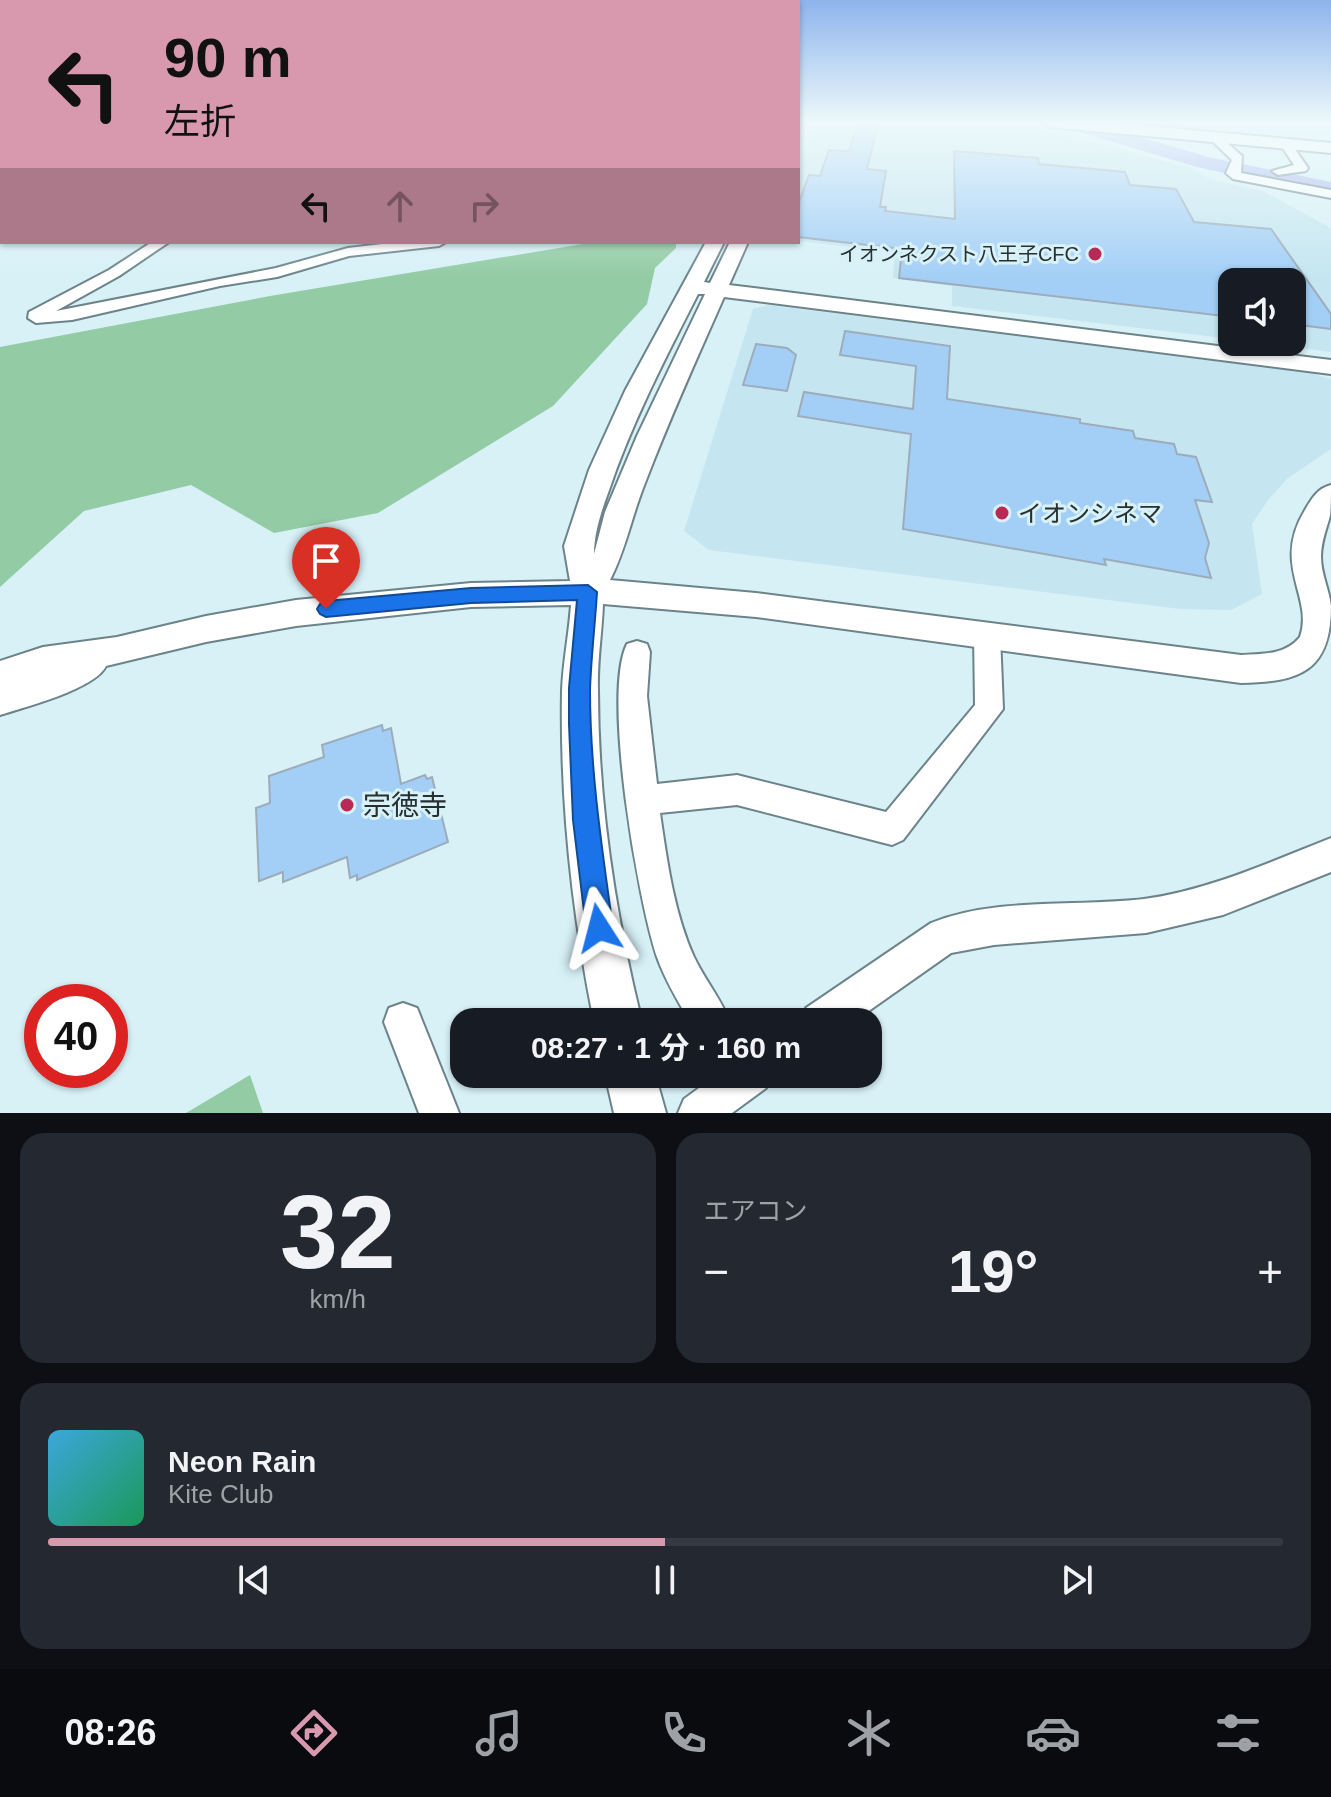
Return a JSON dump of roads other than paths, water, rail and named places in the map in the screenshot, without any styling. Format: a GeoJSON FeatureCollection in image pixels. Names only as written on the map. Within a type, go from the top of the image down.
{"type":"FeatureCollection","features":[{"type":"Feature","properties":{"kind":"street"},"geometry":{"type":"LineString","coordinates":[[1264,174],[1331,194]]}},
{"type":"Feature","properties":{"kind":"street"},"geometry":{"type":"LineString","coordinates":[[1295,174],[1331,180]]}},
{"type":"Feature","properties":{"kind":"street"},"geometry":{"type":"LineString","coordinates":[[159,244],[114,273],[35,315],[36,318],[72,315],[220,281],[277,272],[348,252],[421,244]]}},
{"type":"Feature","properties":{"kind":"street"},"geometry":{"type":"LineString","coordinates":[[705,288],[715,244]]}},
{"type":"Feature","properties":{"kind":"street"},"geometry":{"type":"LineString","coordinates":[[615,1008],[594,898],[585,820],[580,688],[588,592],[578,551],[597,486],[633,404],[705,288],[738,244]]}},
{"type":"Feature","properties":{"kind":"street"},"geometry":{"type":"LineString","coordinates":[[705,288],[1331,367]]}},
{"type":"Feature","properties":{"kind":"street"},"geometry":{"type":"LineString","coordinates":[[0,676],[43,661],[117,651],[206,629],[356,605],[471,595],[588,592],[647,593],[1241,669],[1287,664],[1305,657],[1316,644],[1319,631],[1306,557],[1310,527],[1327,505]]}},
{"type":"Feature","properties":{"kind":"street"},"geometry":{"type":"LineString","coordinates":[[643,800],[737,790],[892,829],[989,709],[987,635]]}},
{"type":"Feature","properties":{"kind":"street"},"geometry":{"type":"LineString","coordinates":[[0,700],[50,683],[117,651]]}},
{"type":"Feature","properties":{"kind":"street"},"geometry":{"type":"LineString","coordinates":[[637,652],[633,665],[643,800],[655,881],[677,960],[703,1008]]}},
{"type":"Feature","properties":{"kind":"street"},"geometry":{"type":"LineString","coordinates":[[840,1008],[944,936],[994,927],[1146,916],[1223,898],[1331,855]]}},
{"type":"Feature","properties":{"kind":"street"},"geometry":{"type":"LineString","coordinates":[[403,1022],[439,1113]]}},
{"type":"Feature","properties":{"kind":"street"},"geometry":{"type":"LineString","coordinates":[[698,1113],[730,1088]]}},
{"type":"Feature","properties":{"kind":"waterway"},"geometry":{"type":"LineString","coordinates":[[1257,174],[1331,189]]}},
{"type":"Feature","properties":{"kind":"place","name":"イオンネクスト八王子CFC"},"geometry":{"type":"Point","coordinates":[1095,254]}},
{"type":"Feature","properties":{"kind":"place","name":"イオンシネマ"},"geometry":{"type":"Point","coordinates":[1002,513]}},
{"type":"Feature","properties":{"kind":"place","name":"宗徳寺"},"geometry":{"type":"Point","coordinates":[347,805]}}]}
